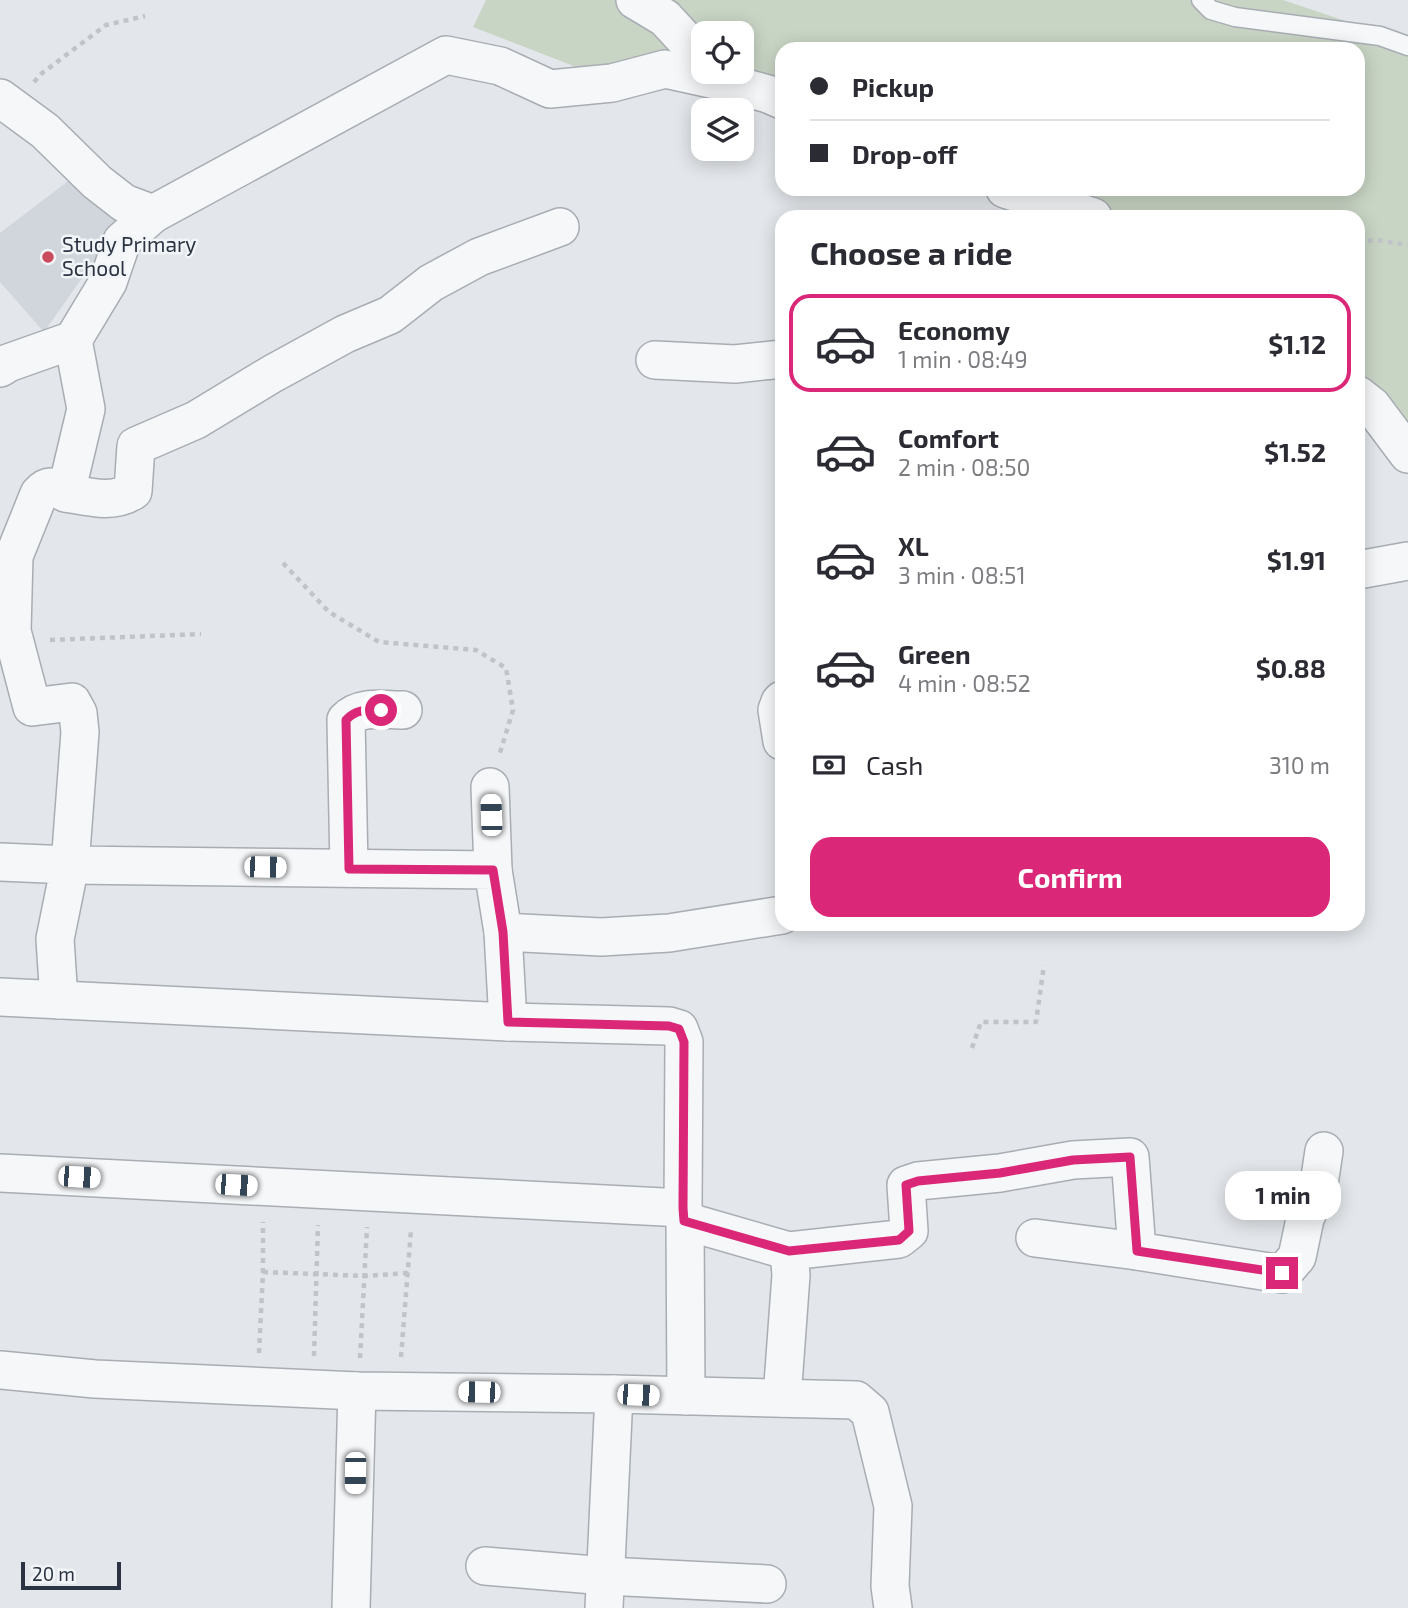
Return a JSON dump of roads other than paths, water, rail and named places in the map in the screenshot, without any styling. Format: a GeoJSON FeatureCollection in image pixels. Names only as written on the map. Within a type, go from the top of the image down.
{"type":"FeatureCollection","features":[{"type":"Feature","properties":{"kind":"street"},"geometry":{"type":"LineString","coordinates":[[635,0],[665,18],[691,46]]}},
{"type":"Feature","properties":{"kind":"street"},"geometry":{"type":"LineString","coordinates":[[0,368],[73,340],[108,282],[122,242],[153,214],[446,55],[500,66],[550,89],[612,83],[665,69],[691,70]]}},
{"type":"Feature","properties":{"kind":"street"},"geometry":{"type":"LineString","coordinates":[[745,84],[775,97]]}},
{"type":"Feature","properties":{"kind":"street"},"geometry":{"type":"LineString","coordinates":[[7,103],[45,131],[97,182],[124,203],[153,214]]}},
{"type":"Feature","properties":{"kind":"street"},"geometry":{"type":"LineString","coordinates":[[1027,196],[1071,210]]}},
{"type":"Feature","properties":{"kind":"street"},"geometry":{"type":"LineString","coordinates":[[60,1000],[55,939],[70,865],[80,732],[78,713],[72,702],[32,707],[12,631],[14,556],[38,494],[45,488],[52,487],[66,494],[104,499],[123,497],[133,491],[136,446],[196,420],[284,367],[345,334],[390,315],[431,283],[479,257],[560,227]]}},
{"type":"Feature","properties":{"kind":"street"},"geometry":{"type":"LineString","coordinates":[[66,494],[86,408],[73,340]]}},
{"type":"Feature","properties":{"kind":"street"},"geometry":{"type":"LineString","coordinates":[[654,360],[735,364],[775,360]]}},
{"type":"Feature","properties":{"kind":"street"},"geometry":{"type":"LineString","coordinates":[[1365,400],[1408,454]]}},
{"type":"Feature","properties":{"kind":"street"},"geometry":{"type":"LineString","coordinates":[[1365,569],[1408,561]]}},
{"type":"Feature","properties":{"kind":"street"},"geometry":{"type":"LineString","coordinates":[[349,869],[346,720],[359,710],[403,710]]}},
{"type":"Feature","properties":{"kind":"street"},"geometry":{"type":"LineString","coordinates":[[490,787],[493,870],[503,932],[508,1022]]}},
{"type":"Feature","properties":{"kind":"street"},"geometry":{"type":"LineString","coordinates":[[0,862],[493,870]]}},
{"type":"Feature","properties":{"kind":"street"},"geometry":{"type":"LineString","coordinates":[[503,932],[601,937],[669,933],[775,916]]}},
{"type":"Feature","properties":{"kind":"street"},"geometry":{"type":"LineString","coordinates":[[0,997],[508,1022],[669,1026],[679,1029],[684,1042],[686,1396]]}},
{"type":"Feature","properties":{"kind":"street"},"geometry":{"type":"LineString","coordinates":[[1035,1238],[1282,1273],[1297,1257],[1305,1219],[1319,1184],[1324,1151]]}},
{"type":"Feature","properties":{"kind":"street"},"geometry":{"type":"LineString","coordinates":[[0,1173],[369,1191],[684,1214],[789,1251],[899,1240],[909,1231],[906,1185],[918,1181],[1000,1173],[1073,1160],[1130,1157],[1137,1251]]}},
{"type":"Feature","properties":{"kind":"street"},"geometry":{"type":"LineString","coordinates":[[782,1398],[791,1275],[789,1251]]}},
{"type":"Feature","properties":{"kind":"street"},"geometry":{"type":"LineString","coordinates":[[0,1370],[95,1379],[357,1391],[856,1400],[870,1412],[893,1506],[890,1586],[893,1608]]}},
{"type":"Feature","properties":{"kind":"street"},"geometry":{"type":"LineString","coordinates":[[351,1608],[357,1391]]}},
{"type":"Feature","properties":{"kind":"street"},"geometry":{"type":"LineString","coordinates":[[605,1592],[614,1394]]}},
{"type":"Feature","properties":{"kind":"street"},"geometry":{"type":"LineString","coordinates":[[485,1566],[605,1592],[767,1584]]}},
{"type":"Feature","properties":{"kind":"lane"},"geometry":{"type":"LineString","coordinates":[[1201,0],[1211,10],[1235,17],[1380,36],[1408,46]]}},
{"type":"Feature","properties":{"kind":"place","name":"Study Primary School"},"geometry":{"type":"Point","coordinates":[48,257]}}]}
